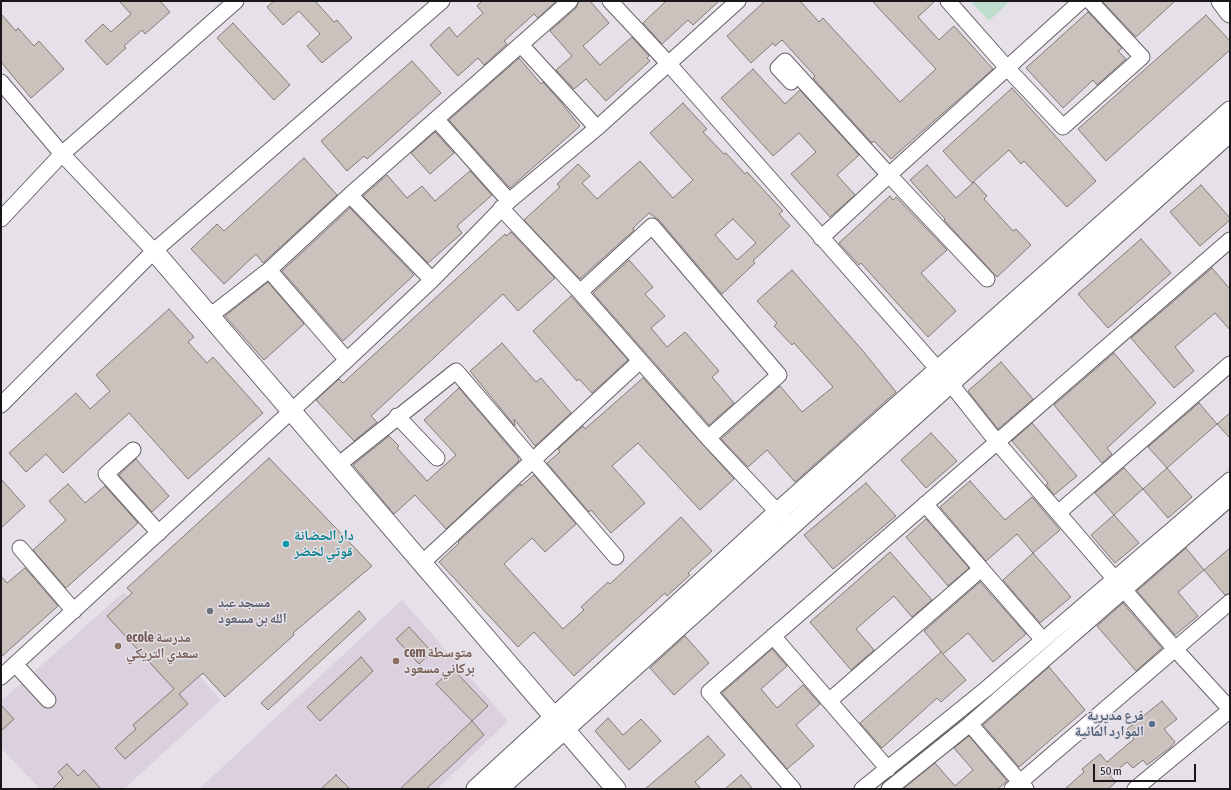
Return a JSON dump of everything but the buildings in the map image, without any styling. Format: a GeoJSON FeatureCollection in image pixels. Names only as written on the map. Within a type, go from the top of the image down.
{"type":"FeatureCollection","features":[{"type":"Feature","properties":{"kind":"main road"},"geometry":{"type":"LineString","coordinates":[[1221,1],[1230,13]]}},
{"type":"Feature","properties":{"kind":"main road"},"geometry":{"type":"LineString","coordinates":[[476,789],[560,722],[790,526],[944,376],[1230,111]]}},
{"type":"Feature","properties":{"kind":"main road"},"geometry":{"type":"LineString","coordinates":[[498,789],[560,722],[778,512],[944,376],[1230,132]]}},
{"type":"Feature","properties":{"kind":"main road"},"geometry":{"type":"LineString","coordinates":[[154,251],[616,789]]}},
{"type":"Feature","properties":{"kind":"street"},"geometry":{"type":"LineString","coordinates":[[1,219],[62,154],[236,1]]}},
{"type":"Feature","properties":{"kind":"street"},"geometry":{"type":"LineString","coordinates":[[1,405],[154,251],[442,1]]}},
{"type":"Feature","properties":{"kind":"street"},"geometry":{"type":"LineString","coordinates":[[210,316],[269,270],[350,195],[570,1]]}},
{"type":"Feature","properties":{"kind":"street"},"geometry":{"type":"LineString","coordinates":[[610,1],[668,63],[944,376],[997,442],[1175,649],[1230,710],[1135,789]]}},
{"type":"Feature","properties":{"kind":"street"},"geometry":{"type":"LineString","coordinates":[[1,677],[347,360],[432,280],[505,205],[597,128],[738,1]]}},
{"type":"Feature","properties":{"kind":"street"},"geometry":{"type":"LineString","coordinates":[[948,1],[1008,69],[1063,127],[1142,57],[1090,1]]}},
{"type":"Feature","properties":{"kind":"street"},"geometry":{"type":"LineString","coordinates":[[821,238],[1081,1]]}},
{"type":"Feature","properties":{"kind":"street"},"geometry":{"type":"LineString","coordinates":[[521,45],[597,128]]}},
{"type":"Feature","properties":{"kind":"street"},"geometry":{"type":"LineString","coordinates":[[792,82],[778,68],[785,61],[987,279]]}},
{"type":"Feature","properties":{"kind":"street"},"geometry":{"type":"LineString","coordinates":[[1,82],[62,154],[154,251]]}},
{"type":"Feature","properties":{"kind":"street"},"geometry":{"type":"LineString","coordinates":[[436,119],[505,205],[640,361],[708,438],[790,526]]}},
{"type":"Feature","properties":{"kind":"street"},"geometry":{"type":"LineString","coordinates":[[350,195],[432,280]]}},
{"type":"Feature","properties":{"kind":"street"},"geometry":{"type":"LineString","coordinates":[[580,292],[652,226],[779,375],[708,438]]}},
{"type":"Feature","properties":{"kind":"street"},"geometry":{"type":"LineString","coordinates":[[793,789],[709,692],[1230,240]]}},
{"type":"Feature","properties":{"kind":"street"},"geometry":{"type":"LineString","coordinates":[[269,270],[347,360]]}},
{"type":"Feature","properties":{"kind":"street"},"geometry":{"type":"LineString","coordinates":[[422,563],[640,361]]}},
{"type":"Feature","properties":{"kind":"street"},"geometry":{"type":"LineString","coordinates":[[1058,513],[1230,364]]}},
{"type":"Feature","properties":{"kind":"street"},"geometry":{"type":"LineString","coordinates":[[338,465],[397,416],[456,371],[616,557]]}},
{"type":"Feature","properties":{"kind":"street"},"geometry":{"type":"LineString","coordinates":[[397,416],[437,458]]}},
{"type":"Feature","properties":{"kind":"street"},"geometry":{"type":"LineString","coordinates":[[133,450],[106,474],[159,533]]}},
{"type":"Feature","properties":{"kind":"street"},"geometry":{"type":"LineString","coordinates":[[862,789],[986,689],[1230,480]]}},
{"type":"Feature","properties":{"kind":"street"},"geometry":{"type":"LineString","coordinates":[[889,789],[970,724],[1230,498]]}},
{"type":"Feature","properties":{"kind":"street"},"geometry":{"type":"LineString","coordinates":[[925,504],[1042,640]]}},
{"type":"Feature","properties":{"kind":"street"},"geometry":{"type":"LineString","coordinates":[[20,548],[74,611]]}},
{"type":"Feature","properties":{"kind":"street"},"geometry":{"type":"LineString","coordinates":[[829,701],[981,569]]}},
{"type":"Feature","properties":{"kind":"street"},"geometry":{"type":"LineString","coordinates":[[970,724],[1019,787],[1230,602]]}},
{"type":"Feature","properties":{"kind":"street"},"geometry":{"type":"LineString","coordinates":[[773,636],[888,769]]}},
{"type":"Feature","properties":{"kind":"street"},"geometry":{"type":"LineString","coordinates":[[15,664],[48,700]]}},
{"type":"Feature","properties":{"kind":"shaded area","name":"ecole مدرسة سعدي التريكي"},"geometry":{"type":"Polygon","coordinates":[[[124,592],[221,700],[124,789],[40,789],[1,748],[1,701],[124,592]]]}},
{"type":"Feature","properties":{"kind":"shaded area","name":"cem متوسطة بركاني مسعود"},"geometry":{"type":"Polygon","coordinates":[[[402,600],[508,721],[437,789],[199,789],[402,600]]]}},
{"type":"Feature","properties":{"kind":"green space"},"geometry":{"type":"Polygon","coordinates":[[[970,1],[1010,1],[989,21],[970,1]]]}},
{"type":"Feature","properties":{"kind":"place","name":"دار الحضانة قوتي لخضر"},"geometry":{"type":"Point","coordinates":[286,544]}},
{"type":"Feature","properties":{"kind":"place","name":"مسجد عبد الله بن مسعود"},"geometry":{"type":"Point","coordinates":[210,611]}},
{"type":"Feature","properties":{"kind":"place","name":"ecole مدرسة سعدي التريكي"},"geometry":{"type":"Point","coordinates":[118,646]}},
{"type":"Feature","properties":{"kind":"place","name":"cem متوسطة بركاني مسعود"},"geometry":{"type":"Point","coordinates":[396,661]}},
{"type":"Feature","properties":{"kind":"place","name":"فرع مديرية الموارد المائية"},"geometry":{"type":"Point","coordinates":[1152,724]}}]}
